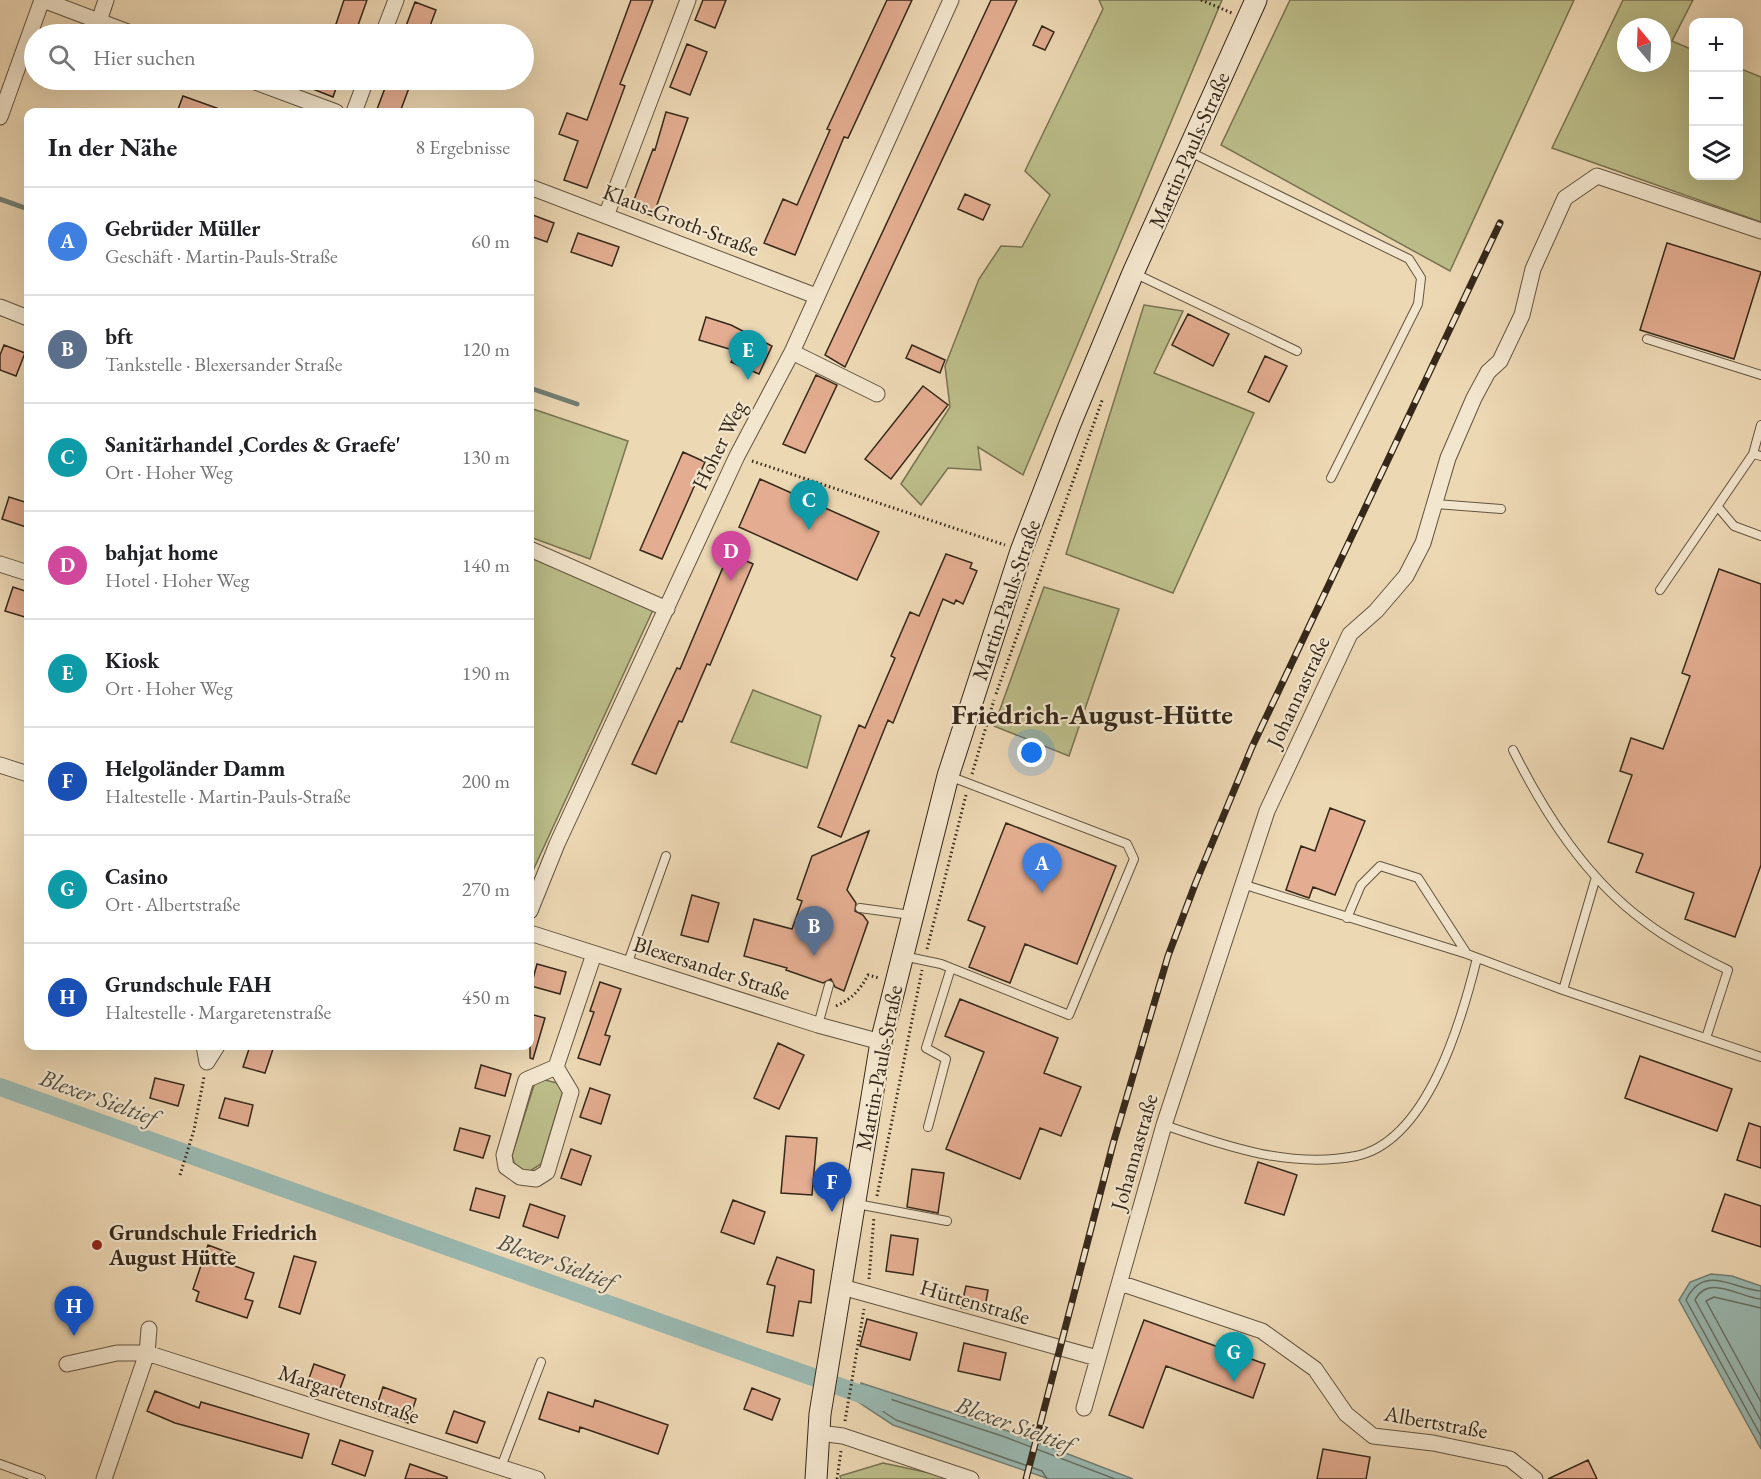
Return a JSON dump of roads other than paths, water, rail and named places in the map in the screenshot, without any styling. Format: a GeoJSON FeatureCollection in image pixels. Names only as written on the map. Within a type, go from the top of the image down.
{"type":"FeatureCollection","features":[{"type":"Feature","properties":{"kind":"street"},"geometry":{"type":"LineString","coordinates":[[33,24],[43,0],[107,24]]}},
{"type":"Feature","properties":{"kind":"street"},"geometry":{"type":"LineString","coordinates":[[99,21],[106,0]]}},
{"type":"Feature","properties":{"kind":"street"},"geometry":{"type":"LineString","coordinates":[[387,24],[396,0]]}},
{"type":"Feature","properties":{"kind":"street"},"geometry":{"type":"LineString","coordinates":[[606,216],[688,0]]}},
{"type":"Feature","properties":{"kind":"street","name":"Hoher Weg"},"geometry":{"type":"LineString","coordinates":[[534,902],[557,844],[737,456],[792,352],[951,0]]}},
{"type":"Feature","properties":{"kind":"street","name":"Martin-Pauls-Straße"},"geometry":{"type":"LineString","coordinates":[[816,1479],[819,1424],[881,1042],[948,776],[1021,551],[1070,424],[1133,273],[1256,0]]}},
{"type":"Feature","properties":{"kind":"street"},"geometry":{"type":"LineString","coordinates":[[0,117],[3,100],[24,48]]}},
{"type":"Feature","properties":{"kind":"street"},"geometry":{"type":"LineString","coordinates":[[277,90],[325,108]]}},
{"type":"Feature","properties":{"kind":"street"},"geometry":{"type":"LineString","coordinates":[[356,108],[362,90]]}},
{"type":"Feature","properties":{"kind":"street","name":"Johannastraße"},"geometry":{"type":"LineString","coordinates":[[1084,1408],[1164,1125],[1211,976],[1227,940],[1242,884],[1267,811],[1350,634],[1376,611],[1406,576],[1424,543],[1452,448],[1474,398],[1488,372],[1500,361],[1522,315],[1533,268],[1564,198],[1598,176],[1761,231]]}},
{"type":"Feature","properties":{"kind":"street","name":"Klaus-Groth-Straße"},"geometry":{"type":"LineString","coordinates":[[534,189],[816,296]]}},
{"type":"Feature","properties":{"kind":"street"},"geometry":{"type":"LineString","coordinates":[[0,306],[24,316]]}},
{"type":"Feature","properties":{"kind":"street"},"geometry":{"type":"LineString","coordinates":[[792,352],[877,394]]}},
{"type":"Feature","properties":{"kind":"street"},"geometry":{"type":"LineString","coordinates":[[534,551],[667,609]]}},
{"type":"Feature","properties":{"kind":"street"},"geometry":{"type":"LineString","coordinates":[[0,564],[24,572]]}},
{"type":"Feature","properties":{"kind":"street"},"geometry":{"type":"LineString","coordinates":[[0,765],[24,773]]}},
{"type":"Feature","properties":{"kind":"street","name":"Blexersander Straße"},"geometry":{"type":"LineString","coordinates":[[534,934],[818,1025],[881,1042]]}},
{"type":"Feature","properties":{"kind":"street"},"geometry":{"type":"LineString","coordinates":[[556,1067],[571,1092],[547,1172],[536,1179],[520,1177],[506,1167],[504,1155],[526,1080],[556,1067],[594,954]]}},
{"type":"Feature","properties":{"kind":"street"},"geometry":{"type":"LineString","coordinates":[[205,1050],[207,1062],[214,1050]]}},
{"type":"Feature","properties":{"kind":"street","name":"Albertstraße"},"geometry":{"type":"LineString","coordinates":[[1120,1283],[1262,1331],[1315,1369],[1346,1414],[1373,1436],[1433,1443],[1510,1459],[1535,1479]]}},
{"type":"Feature","properties":{"kind":"street","name":"Hüttenstraße"},"geometry":{"type":"LineString","coordinates":[[842,1287],[1097,1358]]}},
{"type":"Feature","properties":{"kind":"street"},"geometry":{"type":"LineString","coordinates":[[104,1479],[147,1353],[148,1329]]}},
{"type":"Feature","properties":{"kind":"street","name":"Margaretenstraße"},"geometry":{"type":"LineString","coordinates":[[67,1364],[117,1353],[147,1353],[537,1479]]}},
{"type":"Feature","properties":{"kind":"street"},"geometry":{"type":"LineString","coordinates":[[819,1424],[843,1436],[971,1479]]}},
{"type":"Feature","properties":{"kind":"lane"},"geometry":{"type":"LineString","coordinates":[[1188,151],[1409,259],[1421,278],[1418,304],[1331,478]]}},
{"type":"Feature","properties":{"kind":"lane"},"geometry":{"type":"LineString","coordinates":[[1133,273],[1297,351]]}},
{"type":"Feature","properties":{"kind":"lane"},"geometry":{"type":"LineString","coordinates":[[1647,339],[1761,375]]}},
{"type":"Feature","properties":{"kind":"lane"},"geometry":{"type":"LineString","coordinates":[[1660,590],[1757,455],[1761,425]]}},
{"type":"Feature","properties":{"kind":"lane"},"geometry":{"type":"LineString","coordinates":[[1436,504],[1501,508]]}},
{"type":"Feature","properties":{"kind":"lane"},"geometry":{"type":"LineString","coordinates":[[1718,507],[1734,526],[1761,536]]}},
{"type":"Feature","properties":{"kind":"lane"},"geometry":{"type":"LineString","coordinates":[[1513,750],[1545,809],[1576,855],[1596,878],[1643,921],[1686,949],[1728,970],[1706,1038]]}},
{"type":"Feature","properties":{"kind":"lane"},"geometry":{"type":"LineString","coordinates":[[902,956],[951,968],[1069,1015],[1134,859],[1127,844],[948,776]]}},
{"type":"Feature","properties":{"kind":"lane"},"geometry":{"type":"LineString","coordinates":[[627,964],[666,856]]}},
{"type":"Feature","properties":{"kind":"lane"},"geometry":{"type":"LineString","coordinates":[[1347,918],[1361,885],[1380,866],[1418,878],[1467,954]]}},
{"type":"Feature","properties":{"kind":"lane"},"geometry":{"type":"LineString","coordinates":[[1563,990],[1596,878]]}},
{"type":"Feature","properties":{"kind":"lane"},"geometry":{"type":"LineString","coordinates":[[1242,884],[1467,954],[1563,990],[1761,1057]]}},
{"type":"Feature","properties":{"kind":"lane"},"geometry":{"type":"LineString","coordinates":[[860,908],[912,915]]}},
{"type":"Feature","properties":{"kind":"lane"},"geometry":{"type":"LineString","coordinates":[[1164,1125],[1252,1153],[1296,1159],[1358,1156],[1386,1141],[1412,1119],[1447,1057],[1467,999],[1477,958]]}},
{"type":"Feature","properties":{"kind":"lane"},"geometry":{"type":"LineString","coordinates":[[928,1128],[946,1059],[926,1048],[951,968]]}},
{"type":"Feature","properties":{"kind":"lane"},"geometry":{"type":"LineString","coordinates":[[818,1025],[829,986]]}},
{"type":"Feature","properties":{"kind":"lane"},"geometry":{"type":"LineString","coordinates":[[854,1204],[947,1221]]}},
{"type":"Feature","properties":{"kind":"lane"},"geometry":{"type":"LineString","coordinates":[[501,1467],[541,1362]]}},
{"type":"Feature","properties":{"kind":"lane"},"geometry":{"type":"LineString","coordinates":[[0,1464],[41,1479]]}},
{"type":"Feature","properties":{"kind":"water"},"geometry":{"type":"Polygon","coordinates":[[[1711,1274],[1732,1276],[1761,1286],[1761,1449],[1679,1300],[1690,1282],[1711,1274]]]}},
{"type":"Feature","properties":{"kind":"water"},"geometry":{"type":"Polygon","coordinates":[[[861,1383],[1008,1431],[1133,1479],[1049,1479],[893,1425],[858,1402],[861,1383]]]}},
{"type":"Feature","properties":{"kind":"waterway"},"geometry":{"type":"LineString","coordinates":[[0,199],[24,208]]}},
{"type":"Feature","properties":{"kind":"waterway"},"geometry":{"type":"LineString","coordinates":[[534,389],[577,404]]}},
{"type":"Feature","properties":{"kind":"waterway","name":"Blexer Sieltief"},"geometry":{"type":"LineString","coordinates":[[0,1087],[883,1402]]}},
{"type":"Feature","properties":{"kind":"railway"},"geometry":{"type":"LineString","coordinates":[[1026,1479],[1113,1144],[1168,956],[1252,747],[1500,223]]}},
{"type":"Feature","properties":{"kind":"place","name":"Kiosk"},"geometry":{"type":"Point","coordinates":[748,380]}},
{"type":"Feature","properties":{"kind":"place","name":"Sanitärhandel ,Cordes & Graefe'"},"geometry":{"type":"Point","coordinates":[809,530]}},
{"type":"Feature","properties":{"kind":"place","name":"bahjat home"},"geometry":{"type":"Point","coordinates":[731,581]}},
{"type":"Feature","properties":{"kind":"place","name":"Gebrüder Müller"},"geometry":{"type":"Point","coordinates":[1042,893]}},
{"type":"Feature","properties":{"kind":"place","name":"bft"},"geometry":{"type":"Point","coordinates":[814,956]}},
{"type":"Feature","properties":{"kind":"place","name":"Helgoländer Damm"},"geometry":{"type":"Point","coordinates":[832,1212]}},
{"type":"Feature","properties":{"kind":"place","name":"Grundschule Friedrich August Hütte"},"geometry":{"type":"Point","coordinates":[97,1245]}},
{"type":"Feature","properties":{"kind":"place","name":"Grundschule FAH"},"geometry":{"type":"Point","coordinates":[74,1336]}},
{"type":"Feature","properties":{"kind":"place","name":"Casino"},"geometry":{"type":"Point","coordinates":[1234,1382]}},
{"type":"Feature","properties":{"kind":"district","name":"Friedrich-August-Hütte"},"geometry":{"type":"Point","coordinates":[1092,714]}}]}
